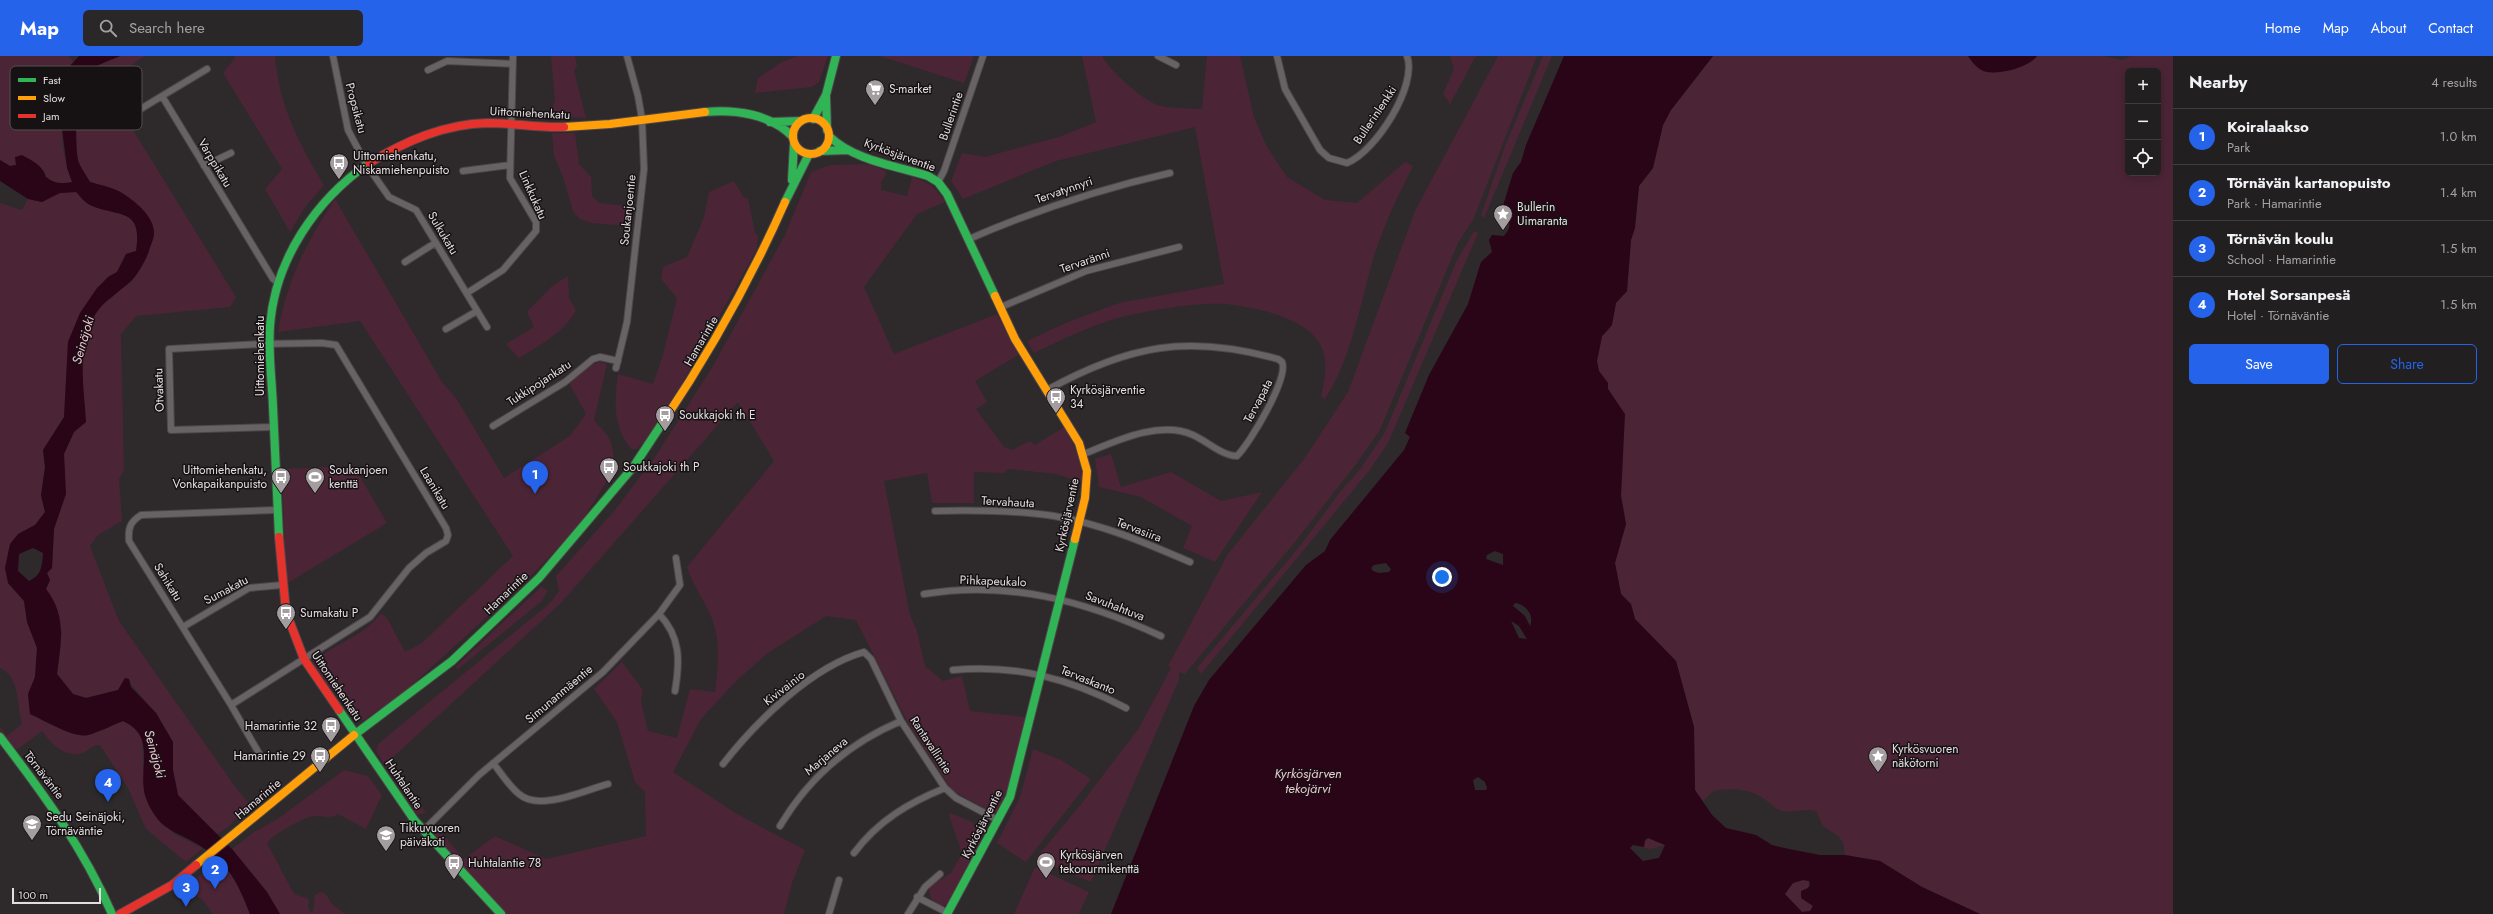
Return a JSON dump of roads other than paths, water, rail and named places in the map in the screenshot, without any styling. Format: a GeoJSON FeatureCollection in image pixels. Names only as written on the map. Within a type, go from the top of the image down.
{"type":"FeatureCollection","features":[{"type":"Feature","properties":{"kind":"street","name":"Propsikatu"},"geometry":{"type":"LineString","coordinates":[[332,56],[348,130],[366,164]]}},
{"type":"Feature","properties":{"kind":"street","name":"Linkkukatu"},"geometry":{"type":"LineString","coordinates":[[467,293],[503,270],[536,231],[536,222],[510,178],[513,56]]}},
{"type":"Feature","properties":{"kind":"street","name":"Soukanjoentie"},"geometry":{"type":"LineString","coordinates":[[616,368],[627,322],[644,169],[642,119],[638,96],[626,56]]}},
{"type":"Feature","properties":{"kind":"street"},"geometry":{"type":"LineString","coordinates":[[813,119],[826,95],[836,56]]}},
{"type":"Feature","properties":{"kind":"street","name":"Bullerintie"},"geometry":{"type":"LineString","coordinates":[[938,182],[944,171],[983,56]]}},
{"type":"Feature","properties":{"kind":"street"},"geometry":{"type":"LineString","coordinates":[[1158,56],[1176,64]]}},
{"type":"Feature","properties":{"kind":"street","name":"Bullerinlenkki"},"geometry":{"type":"LineString","coordinates":[[1277,56],[1286,89],[1320,150],[1329,158],[1347,163],[1365,152],[1406,89],[1410,74],[1407,56]]}},
{"type":"Feature","properties":{"kind":"street"},"geometry":{"type":"LineString","coordinates":[[428,70],[447,61],[513,64]]}},
{"type":"Feature","properties":{"kind":"street"},"geometry":{"type":"LineString","coordinates":[[142,109],[207,69]]}},
{"type":"Feature","properties":{"kind":"street"},"geometry":{"type":"LineString","coordinates":[[826,95],[828,133],[828,142],[820,151],[809,154],[798,148],[794,140],[794,131],[801,121],[813,119],[824,124],[828,133]]}},
{"type":"Feature","properties":{"kind":"street","name":"Varppikatu"},"geometry":{"type":"LineString","coordinates":[[162,96],[273,279],[278,282]]}},
{"type":"Feature","properties":{"kind":"street","name":"Uittomiehenkatu"},"geometry":{"type":"LineString","coordinates":[[356,735],[304,659],[291,626],[282,585],[270,344],[273,301],[278,282],[302,231],[332,193],[366,164],[395,147],[434,131],[462,125],[512,123],[569,128],[725,110],[741,112],[770,122],[790,132],[794,140]]}},
{"type":"Feature","properties":{"kind":"street","name":"Uittomiehenkatu"},"geometry":{"type":"LineString","coordinates":[[770,122],[801,121]]}},
{"type":"Feature","properties":{"kind":"street","name":"Kyrkösjärventie"},"geometry":{"type":"LineString","coordinates":[[828,133],[832,141],[850,150],[928,176],[938,182],[947,194],[1020,349],[1047,390],[1084,454],[1088,483],[1015,780],[998,820],[948,913]]}},
{"type":"Feature","properties":{"kind":"street","name":"Hamarintie"},"geometry":{"type":"LineString","coordinates":[[792,185],[794,140]]}},
{"type":"Feature","properties":{"kind":"street","name":"Kyrkösjärventie"},"geometry":{"type":"LineString","coordinates":[[820,151],[850,150]]}},
{"type":"Feature","properties":{"kind":"street"},"geometry":{"type":"LineString","coordinates":[[204,166],[232,153]]}},
{"type":"Feature","properties":{"kind":"street","name":"Hamarintie"},"geometry":{"type":"LineString","coordinates":[[120,914],[155,896],[194,867],[356,735],[452,660],[539,578],[612,495],[634,466],[700,368],[768,242],[792,185],[809,154]]}},
{"type":"Feature","properties":{"kind":"street","name":"Sulkukatu"},"geometry":{"type":"LineString","coordinates":[[366,164],[389,197],[416,210],[487,327]]}},
{"type":"Feature","properties":{"kind":"street"},"geometry":{"type":"LineString","coordinates":[[463,172],[510,165]]}},
{"type":"Feature","properties":{"kind":"street","name":"Tervatynnyri"},"geometry":{"type":"LineString","coordinates":[[969,239],[1070,198],[1112,186],[1170,173]]}},
{"type":"Feature","properties":{"kind":"street"},"geometry":{"type":"LineString","coordinates":[[405,262],[435,243]]}},
{"type":"Feature","properties":{"kind":"street","name":"Tervaränni"},"geometry":{"type":"LineString","coordinates":[[1000,307],[1086,272],[1179,247]]}},
{"type":"Feature","properties":{"kind":"street"},"geometry":{"type":"LineString","coordinates":[[446,329],[477,311]]}},
{"type":"Feature","properties":{"kind":"street","name":"Laanikatu"},"geometry":{"type":"LineString","coordinates":[[270,344],[322,343],[336,346],[442,521],[448,535],[446,541],[426,553],[409,568],[370,617],[304,659]]}},
{"type":"Feature","properties":{"kind":"street","name":"Otvakatu"},"geometry":{"type":"LineString","coordinates":[[270,344],[169,349],[171,430],[274,427]]}},
{"type":"Feature","properties":{"kind":"street","name":"Tervapata"},"geometry":{"type":"LineString","coordinates":[[1047,390],[1100,363],[1123,355],[1172,346],[1224,347],[1248,351],[1278,359],[1282,362],[1284,374],[1272,401],[1237,456],[1227,454],[1193,435],[1179,430],[1164,429],[1127,439],[1084,454]]}},
{"type":"Feature","properties":{"kind":"street","name":"Tukkipojankatu"},"geometry":{"type":"LineString","coordinates":[[493,426],[565,382],[593,359],[600,357],[618,361]]}},
{"type":"Feature","properties":{"kind":"street","name":"Sahikatu"},"geometry":{"type":"LineString","coordinates":[[260,755],[184,627],[129,541],[128,530],[132,521],[141,515],[278,510]]}},
{"type":"Feature","properties":{"kind":"street","name":"Tervahauta"},"geometry":{"type":"LineString","coordinates":[[935,511],[1025,513],[1078,522]]}},
{"type":"Feature","properties":{"kind":"street","name":"Tervasiira"},"geometry":{"type":"LineString","coordinates":[[1078,522],[1119,533],[1190,562]]}},
{"type":"Feature","properties":{"kind":"street","name":"Simunanmäentie"},"geometry":{"type":"LineString","coordinates":[[423,831],[479,775],[585,688],[659,614],[680,585],[676,558]]}},
{"type":"Feature","properties":{"kind":"street","name":"Sumakatu"},"geometry":{"type":"LineString","coordinates":[[184,627],[249,588],[282,585]]}},
{"type":"Feature","properties":{"kind":"street","name":"Pihkapeukalo"},"geometry":{"type":"LineString","coordinates":[[924,594],[988,590],[1037,594],[1060,598]]}},
{"type":"Feature","properties":{"kind":"street","name":"Savuhahtuva"},"geometry":{"type":"LineString","coordinates":[[1060,598],[1111,614],[1162,636]]}},
{"type":"Feature","properties":{"kind":"street"},"geometry":{"type":"LineString","coordinates":[[659,614],[671,627],[678,647],[680,664],[675,691]]}},
{"type":"Feature","properties":{"kind":"street","name":"Kivivainio"},"geometry":{"type":"LineString","coordinates":[[723,764],[752,729],[801,687],[857,654],[864,652],[871,659]]}},
{"type":"Feature","properties":{"kind":"street"},"geometry":{"type":"LineString","coordinates":[[231,705],[304,659]]}},
{"type":"Feature","properties":{"kind":"street","name":"Rantavallintie"},"geometry":{"type":"LineString","coordinates":[[871,659],[902,721],[945,788],[956,798],[998,820]]}},
{"type":"Feature","properties":{"kind":"street","name":"Tervaskanto"},"geometry":{"type":"LineString","coordinates":[[954,670],[999,668],[1041,675],[1093,691],[1126,708]]}},
{"type":"Feature","properties":{"kind":"street","name":"Marjaneva"},"geometry":{"type":"LineString","coordinates":[[780,826],[795,801],[832,762],[854,745],[902,721]]}},
{"type":"Feature","properties":{"kind":"street","name":"Huhtalantie"},"geometry":{"type":"LineString","coordinates":[[356,735],[423,831],[501,914]]}},
{"type":"Feature","properties":{"kind":"street","name":"Törnäväntie"},"geometry":{"type":"LineString","coordinates":[[0,737],[72,833],[91,867],[112,914]]}},
{"type":"Feature","properties":{"kind":"street"},"geometry":{"type":"LineString","coordinates":[[494,763],[519,795],[532,802],[547,801],[608,784]]}},
{"type":"Feature","properties":{"kind":"street"},"geometry":{"type":"LineString","coordinates":[[854,853],[865,838],[898,810],[945,788]]}},
{"type":"Feature","properties":{"kind":"street"},"geometry":{"type":"LineString","coordinates":[[908,914],[925,886],[940,874]]}},
{"type":"Feature","properties":{"kind":"street"},"geometry":{"type":"LineString","coordinates":[[829,914],[839,880]]}},
{"type":"Feature","properties":{"kind":"street"},"geometry":{"type":"LineString","coordinates":[[918,896],[948,913]]}},
{"type":"Feature","properties":{"kind":"water"},"geometry":{"type":"Polygon","coordinates":[[[79,56],[120,56],[96,66],[70,66],[79,56]]]}},
{"type":"Feature","properties":{"kind":"water","name":"Kyrkösjärven tekojärvi"},"geometry":{"type":"Polygon","coordinates":[[[1564,56],[1713,56],[1671,110],[1663,125],[1653,168],[1639,186],[1635,228],[1631,240],[1627,291],[1616,303],[1612,325],[1602,336],[1597,361],[1599,371],[1608,383],[1608,389],[1625,414],[1621,496],[1626,524],[1615,563],[1621,594],[1631,604],[1635,619],[1676,661],[1694,727],[1695,790],[1712,815],[1726,828],[1756,835],[1772,845],[1789,849],[1820,855],[1845,855],[1880,861],[1922,887],[1980,914],[1111,914],[1194,706],[1209,680],[1306,565],[1325,551],[1330,540],[1404,450],[1410,437],[1405,433],[1429,375],[1468,304],[1481,262],[1492,252],[1489,240],[1492,235],[1504,236],[1509,227],[1509,222],[1502,209],[1513,173],[1521,162],[1526,145],[1564,56]],[[1495,551],[1487,555],[1486,559],[1503,565],[1503,554],[1495,551]],[[1386,563],[1374,565],[1371,568],[1373,571],[1379,573],[1389,572],[1391,569],[1386,563]],[[1515,603],[1513,606],[1525,616],[1530,626],[1530,614],[1522,605],[1515,603]],[[1511,621],[1519,638],[1527,639],[1519,626],[1511,621]],[[1478,777],[1473,780],[1475,790],[1486,790],[1487,788],[1485,782],[1478,777]],[[1648,838],[1645,840],[1644,847],[1633,845],[1630,848],[1643,861],[1659,858],[1665,845],[1648,838]],[[1803,880],[1793,883],[1785,894],[1802,912],[1810,911],[1813,906],[1801,898],[1801,891],[1808,888],[1810,885],[1809,881],[1803,880]]]}},
{"type":"Feature","properties":{"kind":"water"},"geometry":{"type":"Polygon","coordinates":[[[1968,56],[2037,56],[2021,67],[2007,71],[1987,72],[1981,70],[1968,56]]]}},
{"type":"Feature","properties":{"kind":"water","name":"Seinäjoki"},"geometry":{"type":"Polygon","coordinates":[[[62,130],[76,130],[78,160],[90,182],[111,188],[127,196],[148,216],[154,234],[144,263],[133,279],[106,301],[98,310],[89,328],[85,341],[83,354],[83,381],[86,422],[74,432],[64,454],[66,494],[54,529],[52,568],[47,573],[50,580],[46,589],[53,599],[60,619],[61,640],[57,674],[73,694],[86,698],[118,690],[125,678],[129,679],[131,687],[156,713],[173,742],[173,770],[178,795],[232,849],[267,892],[280,914],[250,914],[240,890],[221,862],[202,847],[170,830],[157,819],[149,806],[145,794],[143,781],[143,742],[133,727],[123,721],[97,732],[82,735],[68,732],[30,714],[28,694],[35,677],[37,648],[27,622],[24,601],[8,583],[5,568],[10,544],[18,534],[35,525],[45,512],[41,495],[45,467],[43,450],[64,417],[68,342],[80,313],[97,288],[108,277],[117,272],[126,254],[136,251],[137,237],[136,227],[132,220],[119,213],[90,205],[76,192],[60,193],[42,202],[28,199],[0,181],[0,160],[10,166],[16,165],[15,157],[22,155],[37,164],[42,169],[46,177],[52,181],[62,183],[72,182],[67,168],[62,130]],[[33,548],[19,554],[18,571],[29,581],[37,576],[42,566],[43,553],[33,548]]]}},
{"type":"Feature","properties":{"kind":"place","name":"S-market"},"geometry":{"type":"Point","coordinates":[875,106]}},
{"type":"Feature","properties":{"kind":"place","name":"Uittomiehenkatu, Niskamiehenpuisto"},"geometry":{"type":"Point","coordinates":[339,180]}},
{"type":"Feature","properties":{"kind":"place","name":"Bullerin Uimaranta"},"geometry":{"type":"Point","coordinates":[1503,231]}},
{"type":"Feature","properties":{"kind":"place","name":"Kyrkösjärventie 34"},"geometry":{"type":"Point","coordinates":[1056,414]}},
{"type":"Feature","properties":{"kind":"place","name":"Soukkajoki th E"},"geometry":{"type":"Point","coordinates":[665,432]}},
{"type":"Feature","properties":{"kind":"place","name":"Soukkajoki th P"},"geometry":{"type":"Point","coordinates":[609,484]}},
{"type":"Feature","properties":{"kind":"place","name":"Uittomiehenkatu, Vonkapaikanpuisto"},"geometry":{"type":"Point","coordinates":[281,494]}},
{"type":"Feature","properties":{"kind":"place","name":"Soukanjoen kenttä"},"geometry":{"type":"Point","coordinates":[315,494]}},
{"type":"Feature","properties":{"kind":"place","name":"Koiralaakso"},"geometry":{"type":"Point","coordinates":[535,494]}},
{"type":"Feature","properties":{"kind":"place","name":"Sumakatu P"},"geometry":{"type":"Point","coordinates":[286,630]}},
{"type":"Feature","properties":{"kind":"place","name":"Hamarintie 32"},"geometry":{"type":"Point","coordinates":[331,743]}},
{"type":"Feature","properties":{"kind":"place","name":"Hamarintie 29"},"geometry":{"type":"Point","coordinates":[320,773]}},
{"type":"Feature","properties":{"kind":"place","name":"Kyrkösvuoren näkötorni"},"geometry":{"type":"Point","coordinates":[1878,773]}},
{"type":"Feature","properties":{"kind":"place","name":"Hotel Sorsanpesä"},"geometry":{"type":"Point","coordinates":[108,802]}},
{"type":"Feature","properties":{"kind":"place","name":"Sedu Seinäjoki, Törnäväntie"},"geometry":{"type":"Point","coordinates":[32,841]}},
{"type":"Feature","properties":{"kind":"place","name":"Tikkuvuoren päiväkoti"},"geometry":{"type":"Point","coordinates":[386,852]}},
{"type":"Feature","properties":{"kind":"place","name":"Kyrkösjärven tekonurmikenttä"},"geometry":{"type":"Point","coordinates":[1046,879]}},
{"type":"Feature","properties":{"kind":"place","name":"Huhtalantie 78"},"geometry":{"type":"Point","coordinates":[454,880]}},
{"type":"Feature","properties":{"kind":"place","name":"Törnävän kartanopuisto"},"geometry":{"type":"Point","coordinates":[215,889]}},
{"type":"Feature","properties":{"kind":"place","name":"Törnävän koulu"},"geometry":{"type":"Point","coordinates":[186,907]}}]}
